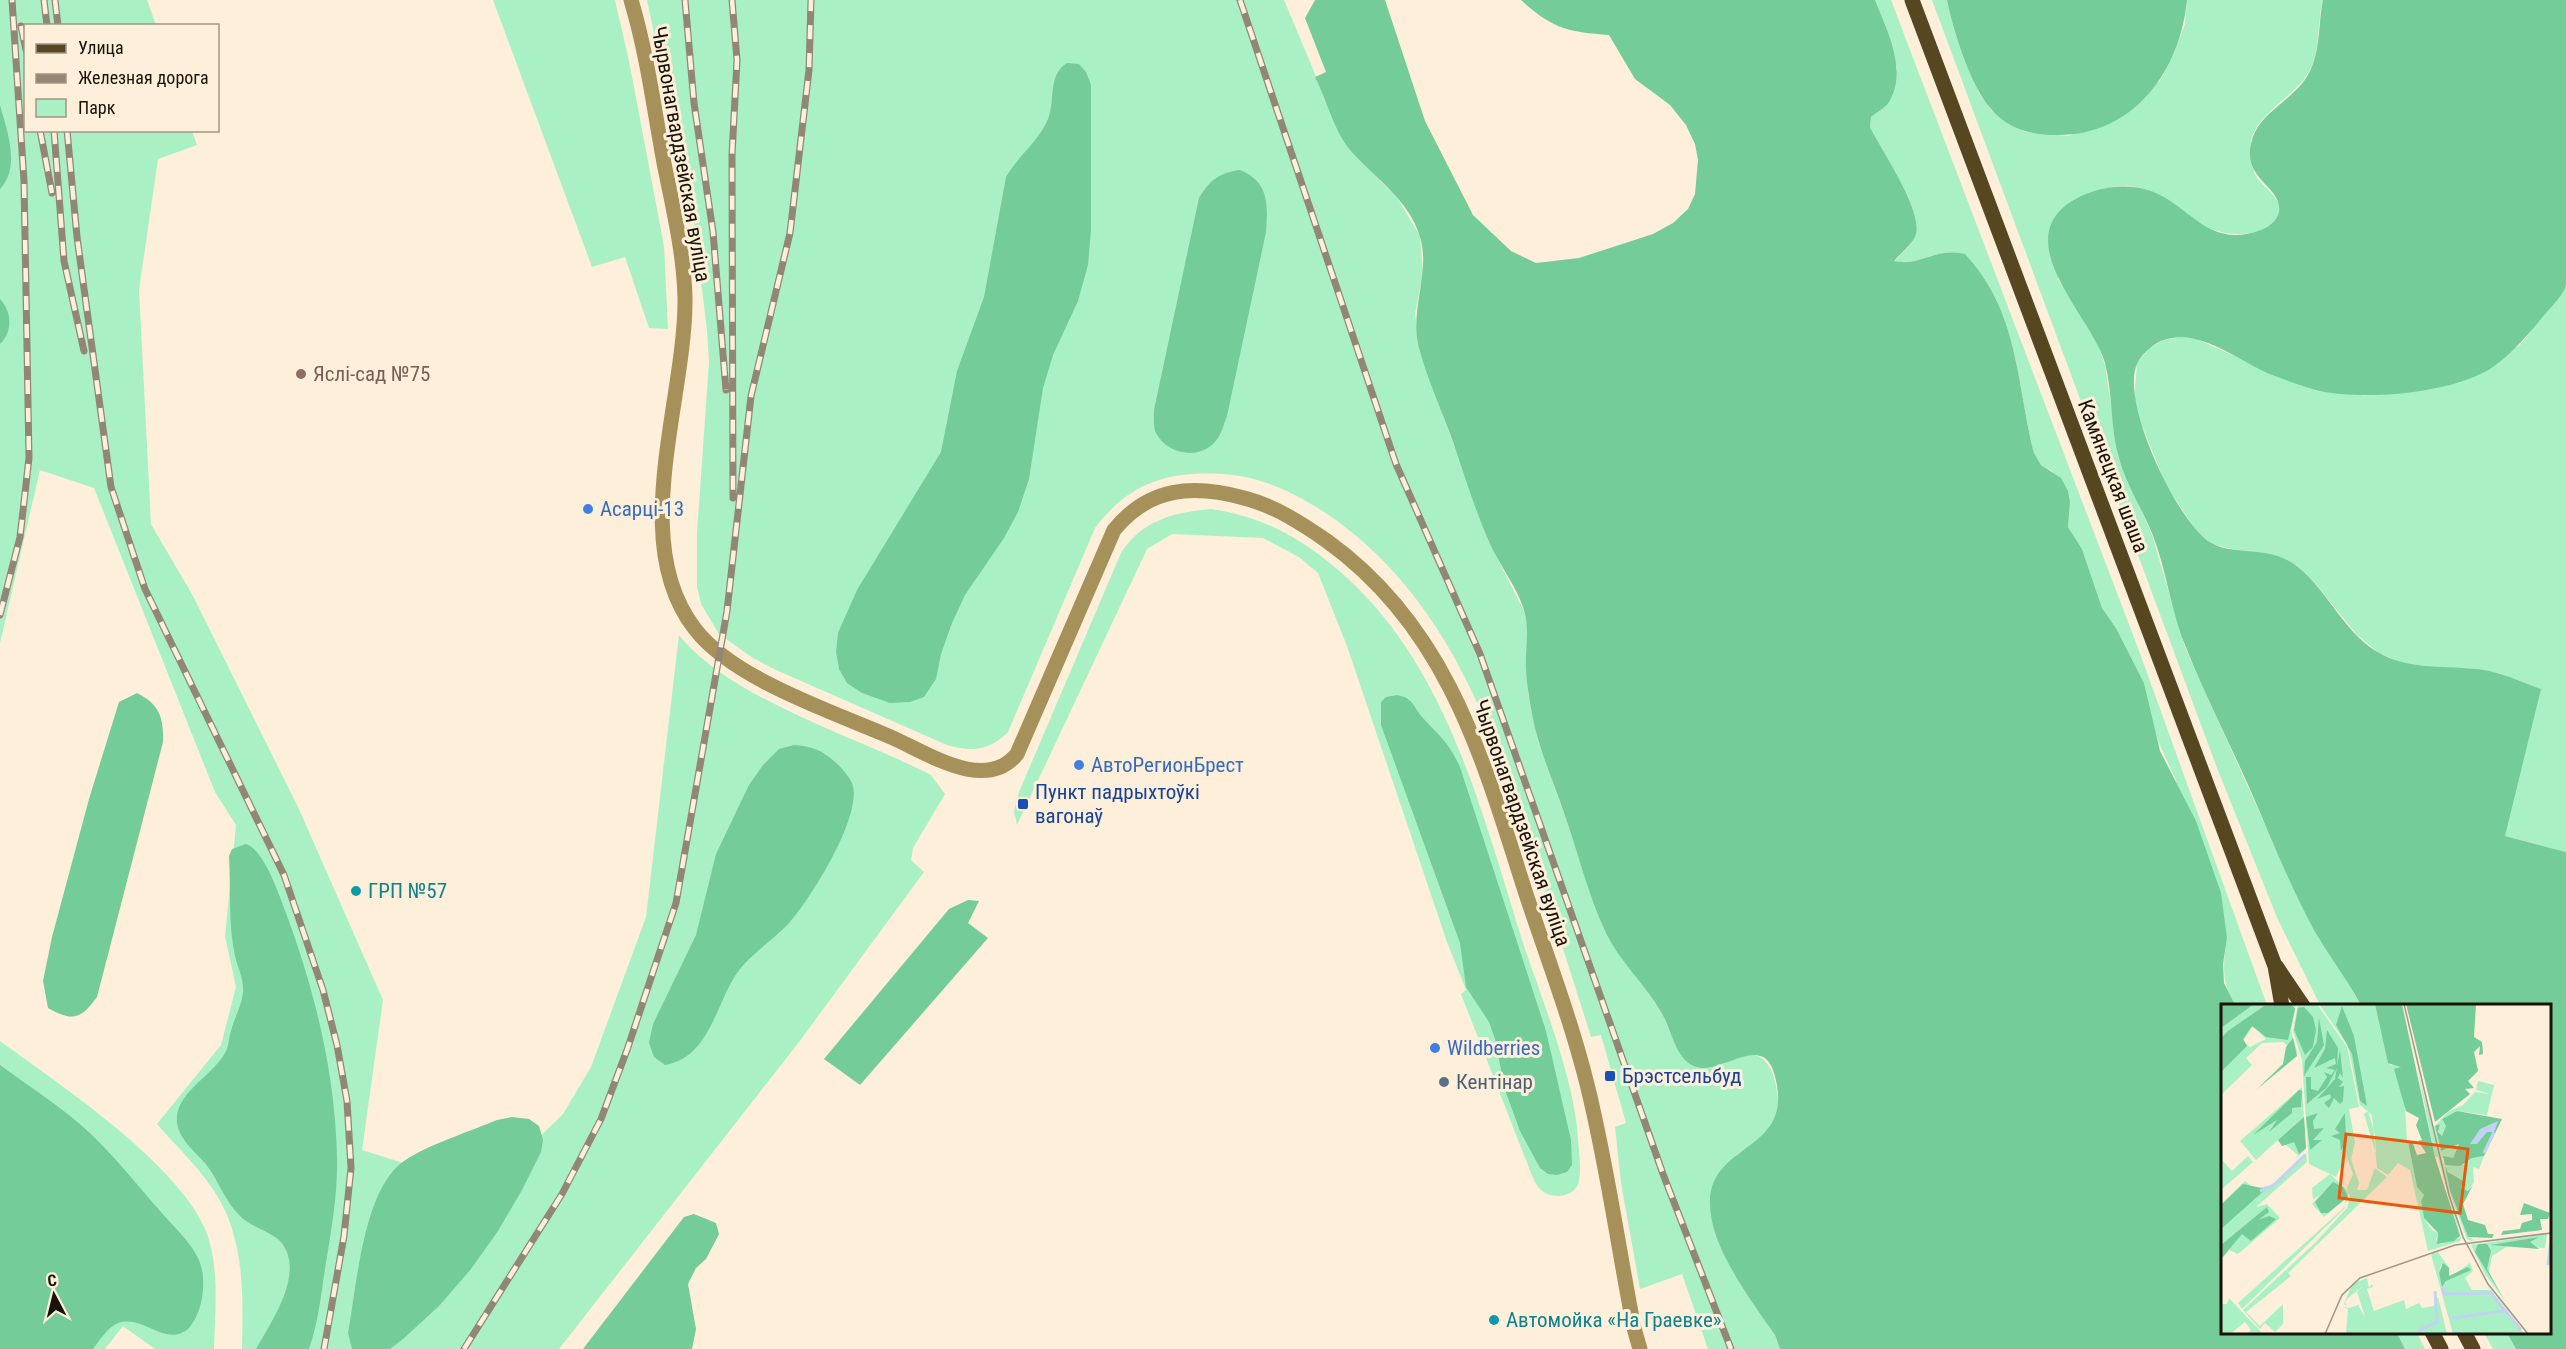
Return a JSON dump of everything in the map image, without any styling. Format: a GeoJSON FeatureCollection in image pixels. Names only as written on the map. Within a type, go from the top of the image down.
{"type":"FeatureCollection","features":[{"type":"Feature","properties":{"kind":"main road","name":"Камянецкая шаша"},"geometry":{"type":"LineString","coordinates":[[1912,0],[2275,966],[2282,1004]]}},
{"type":"Feature","properties":{"kind":"main road","name":"Камянецкая шаша"},"geometry":{"type":"LineString","coordinates":[[2275,966],[2302,1004]]}},
{"type":"Feature","properties":{"kind":"main road"},"geometry":{"type":"LineString","coordinates":[[2433,1334],[2440,1349]]}},
{"type":"Feature","properties":{"kind":"main road"},"geometry":{"type":"LineString","coordinates":[[2465,1334],[2473,1349]]}},
{"type":"Feature","properties":{"kind":"street","name":"Чырвонагвардзейская вуліца"},"geometry":{"type":"LineString","coordinates":[[630,0],[642,43],[682,262],[684,331],[665,477],[663,529],[664,551],[672,582],[682,610],[696,632],[732,661],[775,687],[953,766],[990,771],[1006,765],[1017,754],[1114,530],[1128,513],[1146,501],[1170,492],[1195,490],[1223,492],[1242,497],[1279,511],[1345,554],[1378,583],[1409,620],[1438,662],[1463,710],[1487,771],[1586,1081],[1604,1161],[1634,1328],[1640,1349]]}},
{"type":"Feature","properties":{"kind":"green space"},"geometry":{"type":"Polygon","coordinates":[[[0,0],[147,0],[156,24],[24,24],[24,132],[192,132],[197,145],[158,159],[139,290],[151,524],[193,596],[298,807],[383,1000],[362,1150],[486,1189],[563,1114],[591,1067],[646,917],[679,635],[701,658],[729,679],[796,715],[931,775],[945,794],[913,848],[911,860],[924,872],[799,1042],[559,1349],[242,1349],[241,1272],[234,1234],[219,1199],[206,1179],[157,1124],[221,1045],[236,987],[225,936],[236,825],[215,792],[94,488],[40,470],[0,643],[0,0]]]}},
{"type":"Feature","properties":{"kind":"green space"},"geometry":{"type":"Polygon","coordinates":[[[493,0],[615,0],[629,61],[664,246],[668,329],[649,328],[625,257],[592,267],[493,0]]]}},
{"type":"Feature","properties":{"kind":"green space"},"geometry":{"type":"Polygon","coordinates":[[[647,0],[1284,0],[1334,119],[1350,149],[1398,199],[1420,236],[1423,273],[1415,314],[1420,352],[1489,542],[1525,613],[1528,629],[1528,694],[1538,741],[1607,933],[1662,1013],[1674,1041],[1723,1064],[1743,1055],[1758,1056],[1764,1060],[1773,1075],[1778,1102],[1776,1118],[1764,1135],[1735,1156],[1741,1284],[1775,1335],[1780,1349],[1708,1349],[1682,1274],[1640,1289],[1621,1183],[1615,1127],[1626,1123],[1601,1035],[1591,1037],[1506,772],[1464,676],[1438,631],[1408,588],[1372,550],[1330,516],[1305,500],[1279,488],[1237,475],[1184,475],[1151,483],[1136,490],[1121,500],[1095,528],[1008,732],[994,743],[980,748],[964,749],[947,745],[776,670],[753,658],[719,634],[701,604],[697,587],[697,533],[709,362],[707,330],[694,224],[647,0]]]}},
{"type":"Feature","properties":{"kind":"green space"},"geometry":{"type":"Polygon","coordinates":[[[1315,0],[1385,0],[1425,121],[1473,215],[1511,251],[1536,263],[1579,258],[1653,234],[1673,223],[1688,209],[1695,194],[1698,160],[1695,144],[1686,125],[1670,105],[1635,79],[1609,35],[1562,27],[1542,17],[1521,0],[1875,0],[1894,51],[1897,77],[1889,102],[1871,117],[1870,127],[1901,182],[1914,213],[1917,227],[1913,240],[1894,261],[1912,261],[1944,253],[1965,254],[1983,276],[1996,299],[2013,348],[2034,453],[2041,465],[2061,478],[2068,491],[2070,502],[2068,527],[2082,549],[2102,608],[2116,628],[2144,683],[2160,751],[2196,821],[2221,893],[2227,938],[2223,964],[2224,983],[2234,1004],[2221,1004],[2221,1334],[2398,1334],[2405,1349],[1780,1349],[1775,1335],[1733,1272],[1724,1254],[1716,1236],[1710,1202],[1714,1182],[1724,1167],[1765,1133],[1774,1118],[1778,1099],[1774,1073],[1768,1061],[1759,1056],[1749,1056],[1712,1067],[1701,1068],[1690,1064],[1676,1047],[1661,1012],[1618,954],[1606,933],[1588,889],[1535,727],[1526,675],[1527,632],[1524,610],[1485,531],[1419,348],[1416,319],[1423,264],[1420,237],[1415,224],[1400,201],[1351,151],[1335,125],[1315,77],[1326,72],[1305,18],[1315,0]]]}},
{"type":"Feature","properties":{"kind":"green space"},"geometry":{"type":"Polygon","coordinates":[[[1875,0],[1891,0],[2138,648],[2267,1004],[2234,1004],[2230,997],[2225,981],[2224,964],[2227,938],[2175,778],[2154,732],[2144,683],[2116,628],[2102,608],[2082,549],[2068,527],[2070,502],[2052,471],[2041,465],[2034,453],[2013,348],[1996,299],[1983,276],[1965,254],[1945,253],[1904,263],[1894,262],[1915,237],[1917,227],[1914,213],[1901,182],[1870,127],[1871,117],[1876,113],[1897,68],[1875,0]]]}},
{"type":"Feature","properties":{"kind":"green space"},"geometry":{"type":"Polygon","coordinates":[[[1932,0],[1947,0],[1979,93],[1991,110],[2025,132],[2069,136],[2160,81],[2185,24],[2187,0],[2323,0],[2317,48],[2312,66],[2301,83],[2261,122],[2251,140],[2255,173],[2279,204],[2278,217],[2271,225],[2256,232],[2230,234],[2200,223],[2148,190],[2131,186],[2105,189],[2089,194],[2066,206],[2058,279],[2098,344],[2105,365],[2119,459],[2152,535],[2185,647],[2298,898],[2360,1004],[2320,1004],[2278,920],[2217,768],[1932,0]]]}},
{"type":"Feature","properties":{"kind":"green space"},"geometry":{"type":"Polygon","coordinates":[[[1947,0],[2187,0],[2183,27],[2174,52],[2163,75],[2148,95],[2129,112],[2108,124],[2083,132],[2056,135],[2021,130],[2005,122],[1991,109],[1983,99],[1970,72],[1958,42],[1947,0]]]}},
{"type":"Feature","properties":{"kind":"green space"},"geometry":{"type":"Polygon","coordinates":[[[2323,0],[2566,0],[2566,286],[2530,332],[2506,356],[2477,376],[2433,389],[2384,395],[2339,394],[2320,391],[2275,376],[2205,342],[2176,337],[2161,341],[2147,351],[2137,364],[2134,382],[2136,404],[2154,458],[2181,509],[2208,541],[2228,549],[2275,555],[2298,567],[2309,577],[2358,637],[2383,655],[2422,666],[2489,671],[2541,689],[2505,836],[2566,852],[2566,1349],[2516,1349],[2508,1334],[2551,1334],[2551,1004],[2360,1004],[2314,930],[2296,895],[2187,650],[2157,547],[2119,458],[2105,363],[2098,345],[2061,283],[2052,262],[2048,241],[2052,222],[2066,205],[2075,199],[2107,188],[2130,187],[2151,191],[2213,230],[2227,234],[2243,235],[2261,230],[2272,223],[2279,212],[2278,203],[2275,195],[2256,174],[2250,154],[2252,140],[2262,121],[2303,82],[2313,64],[2323,0]]]}},
{"type":"Feature","properties":{"kind":"green space"},"geometry":{"type":"Polygon","coordinates":[[[1067,63],[1079,64],[1086,72],[1091,85],[1091,230],[1088,265],[1078,301],[1053,355],[1043,388],[1029,479],[1018,512],[1004,538],[965,595],[941,654],[936,679],[924,697],[910,702],[890,703],[862,693],[847,683],[839,669],[836,652],[838,633],[857,590],[941,452],[957,371],[984,297],[1006,177],[1044,127],[1050,111],[1054,81],[1061,68],[1067,63]]]}},
{"type":"Feature","properties":{"kind":"green space"},"geometry":{"type":"Polygon","coordinates":[[[0,105],[9,137],[11,160],[10,170],[0,189],[0,105]]]}},
{"type":"Feature","properties":{"kind":"green space"},"geometry":{"type":"Polygon","coordinates":[[[1240,170],[1257,181],[1265,195],[1266,232],[1227,416],[1218,438],[1212,445],[1195,453],[1186,453],[1177,451],[1161,441],[1155,431],[1154,410],[1199,198],[1216,178],[1240,170]]]}},
{"type":"Feature","properties":{"kind":"green space"},"geometry":{"type":"Polygon","coordinates":[[[2566,287],[2566,852],[2505,836],[2464,669],[2433,669],[2405,664],[2379,653],[2357,635],[2315,583],[2296,565],[2212,544],[2197,532],[2166,485],[2134,402],[2137,363],[2149,349],[2163,340],[2181,337],[2197,339],[2230,354],[2364,396],[2409,392],[2449,385],[2520,345],[2566,287]]]}},
{"type":"Feature","properties":{"kind":"green space"},"geometry":{"type":"Polygon","coordinates":[[[0,299],[9,315],[9,328],[0,344],[0,299]]]}},
{"type":"Feature","properties":{"kind":"green space"},"geometry":{"type":"Polygon","coordinates":[[[1211,509],[1246,517],[1278,529],[1307,546],[1336,568],[1374,606],[1406,648],[1433,693],[1475,791],[1564,1066],[1576,1116],[1580,1162],[1578,1184],[1571,1193],[1560,1196],[1549,1195],[1540,1189],[1533,1177],[1461,994],[1466,990],[1447,942],[1347,646],[1318,573],[1299,557],[1263,538],[1172,534],[1147,549],[1017,825],[1014,811],[1019,792],[1121,553],[1138,533],[1160,520],[1211,509]]]}},
{"type":"Feature","properties":{"kind":"green space"},"geometry":{"type":"Polygon","coordinates":[[[137,693],[159,712],[163,742],[97,997],[81,1014],[64,1015],[48,1008],[43,981],[52,937],[89,799],[119,702],[137,693]]]}},
{"type":"Feature","properties":{"kind":"green space"},"geometry":{"type":"Polygon","coordinates":[[[1397,695],[1413,703],[1423,718],[1448,745],[1460,767],[1546,1031],[1571,1140],[1572,1165],[1567,1172],[1557,1175],[1548,1174],[1540,1168],[1520,1131],[1505,1090],[1495,1039],[1489,1022],[1466,987],[1460,943],[1381,725],[1381,702],[1386,697],[1397,695]]]}},
{"type":"Feature","properties":{"kind":"green space"},"geometry":{"type":"Polygon","coordinates":[[[794,745],[811,748],[825,754],[840,766],[852,783],[854,797],[843,834],[822,876],[790,922],[747,961],[735,976],[701,1042],[691,1053],[665,1065],[654,1057],[649,1043],[653,1024],[696,935],[716,854],[749,785],[763,765],[779,749],[794,745]]]}},
{"type":"Feature","properties":{"kind":"green space"},"geometry":{"type":"Polygon","coordinates":[[[246,844],[253,848],[265,864],[296,942],[322,1033],[332,1094],[337,1156],[335,1199],[319,1309],[309,1349],[256,1349],[284,1296],[290,1266],[287,1252],[279,1240],[240,1216],[210,1169],[180,1134],[177,1122],[182,1102],[222,1058],[227,1049],[241,1002],[243,983],[231,932],[229,856],[232,849],[246,844]]]}},
{"type":"Feature","properties":{"kind":"green space"},"geometry":{"type":"Polygon","coordinates":[[[968,900],[979,901],[968,923],[988,938],[860,1085],[824,1059],[949,909],[968,900]]]}},
{"type":"Feature","properties":{"kind":"green space"},"geometry":{"type":"Polygon","coordinates":[[[0,1041],[115,1127],[171,1179],[192,1205],[206,1231],[213,1260],[216,1290],[214,1349],[155,1349],[123,1326],[105,1349],[0,1349],[0,1041]]]}},
{"type":"Feature","properties":{"kind":"green space"},"geometry":{"type":"Polygon","coordinates":[[[0,1065],[91,1134],[191,1246],[201,1266],[203,1285],[201,1304],[189,1328],[172,1335],[128,1321],[111,1327],[93,1349],[0,1349],[0,1065]]]}},
{"type":"Feature","properties":{"kind":"green space"},"geometry":{"type":"Polygon","coordinates":[[[512,1117],[529,1119],[539,1126],[543,1140],[541,1152],[498,1231],[471,1269],[439,1306],[403,1339],[390,1349],[352,1349],[348,1333],[364,1240],[379,1193],[390,1174],[413,1155],[497,1120],[512,1117]]]}},
{"type":"Feature","properties":{"kind":"green space"},"geometry":{"type":"Polygon","coordinates":[[[694,1214],[716,1223],[719,1234],[706,1259],[696,1268],[688,1284],[696,1329],[692,1349],[583,1349],[684,1217],[694,1214]]]}},
{"type":"Feature","properties":{"kind":"green space"},"geometry":{"type":"Polygon","coordinates":[[[2398,1334],[2418,1334],[2425,1349],[2405,1349],[2398,1334]]]}},
{"type":"Feature","properties":{"kind":"green space"},"geometry":{"type":"Polygon","coordinates":[[[2485,1334],[2508,1334],[2516,1349],[2493,1349],[2485,1334]]]}},
{"type":"Feature","properties":{"kind":"railway"},"geometry":{"type":"LineString","coordinates":[[0,615],[20,537],[29,458],[24,181],[12,0]]}},
{"type":"Feature","properties":{"kind":"railway"},"geometry":{"type":"LineString","coordinates":[[44,0],[47,24]]}},
{"type":"Feature","properties":{"kind":"railway"},"geometry":{"type":"LineString","coordinates":[[55,0],[58,24]]}},
{"type":"Feature","properties":{"kind":"railway"},"geometry":{"type":"LineString","coordinates":[[685,0],[694,103],[713,232],[726,390]]}},
{"type":"Feature","properties":{"kind":"railway"},"geometry":{"type":"LineString","coordinates":[[732,0],[737,60],[732,155],[733,498]]}},
{"type":"Feature","properties":{"kind":"railway"},"geometry":{"type":"LineString","coordinates":[[464,1349],[562,1194],[601,1119],[627,1050],[676,903],[727,611],[751,396],[790,233],[809,70],[811,0]]}},
{"type":"Feature","properties":{"kind":"railway"},"geometry":{"type":"LineString","coordinates":[[1240,0],[1396,464],[1480,654],[1663,1174],[1731,1349]]}},
{"type":"Feature","properties":{"kind":"railway"},"geometry":{"type":"LineString","coordinates":[[21,26],[24,40]]}},
{"type":"Feature","properties":{"kind":"railway"},"geometry":{"type":"LineString","coordinates":[[40,132],[52,193]]}},
{"type":"Feature","properties":{"kind":"railway"},"geometry":{"type":"LineString","coordinates":[[54,132],[64,261],[84,351]]}},
{"type":"Feature","properties":{"kind":"railway"},"geometry":{"type":"LineString","coordinates":[[67,132],[77,237],[111,487],[145,589],[284,875],[323,990],[337,1045],[347,1101],[351,1168],[344,1236],[324,1349]]}},
{"type":"Feature","properties":{"kind":"place","name":"Яслі-сад №75"},"geometry":{"type":"Point","coordinates":[301,374]}},
{"type":"Feature","properties":{"kind":"place","name":"Асарці-13"},"geometry":{"type":"Point","coordinates":[588,509]}},
{"type":"Feature","properties":{"kind":"place","name":"АвтоРегионБрест"},"geometry":{"type":"Point","coordinates":[1079,765]}},
{"type":"Feature","properties":{"kind":"place","name":"Пункт падрыхтоўкі вагонаў"},"geometry":{"type":"Point","coordinates":[1023,804]}},
{"type":"Feature","properties":{"kind":"place","name":"ГРП №57"},"geometry":{"type":"Point","coordinates":[356,891]}},
{"type":"Feature","properties":{"kind":"place","name":"Wildberries"},"geometry":{"type":"Point","coordinates":[1435,1048]}},
{"type":"Feature","properties":{"kind":"place","name":"Брэстсельбуд"},"geometry":{"type":"Point","coordinates":[1610,1076]}},
{"type":"Feature","properties":{"kind":"place","name":"Кентінар"},"geometry":{"type":"Point","coordinates":[1444,1082]}},
{"type":"Feature","properties":{"kind":"place","name":"Автомойка «На Граевке»"},"geometry":{"type":"Point","coordinates":[1494,1320]}}]}
